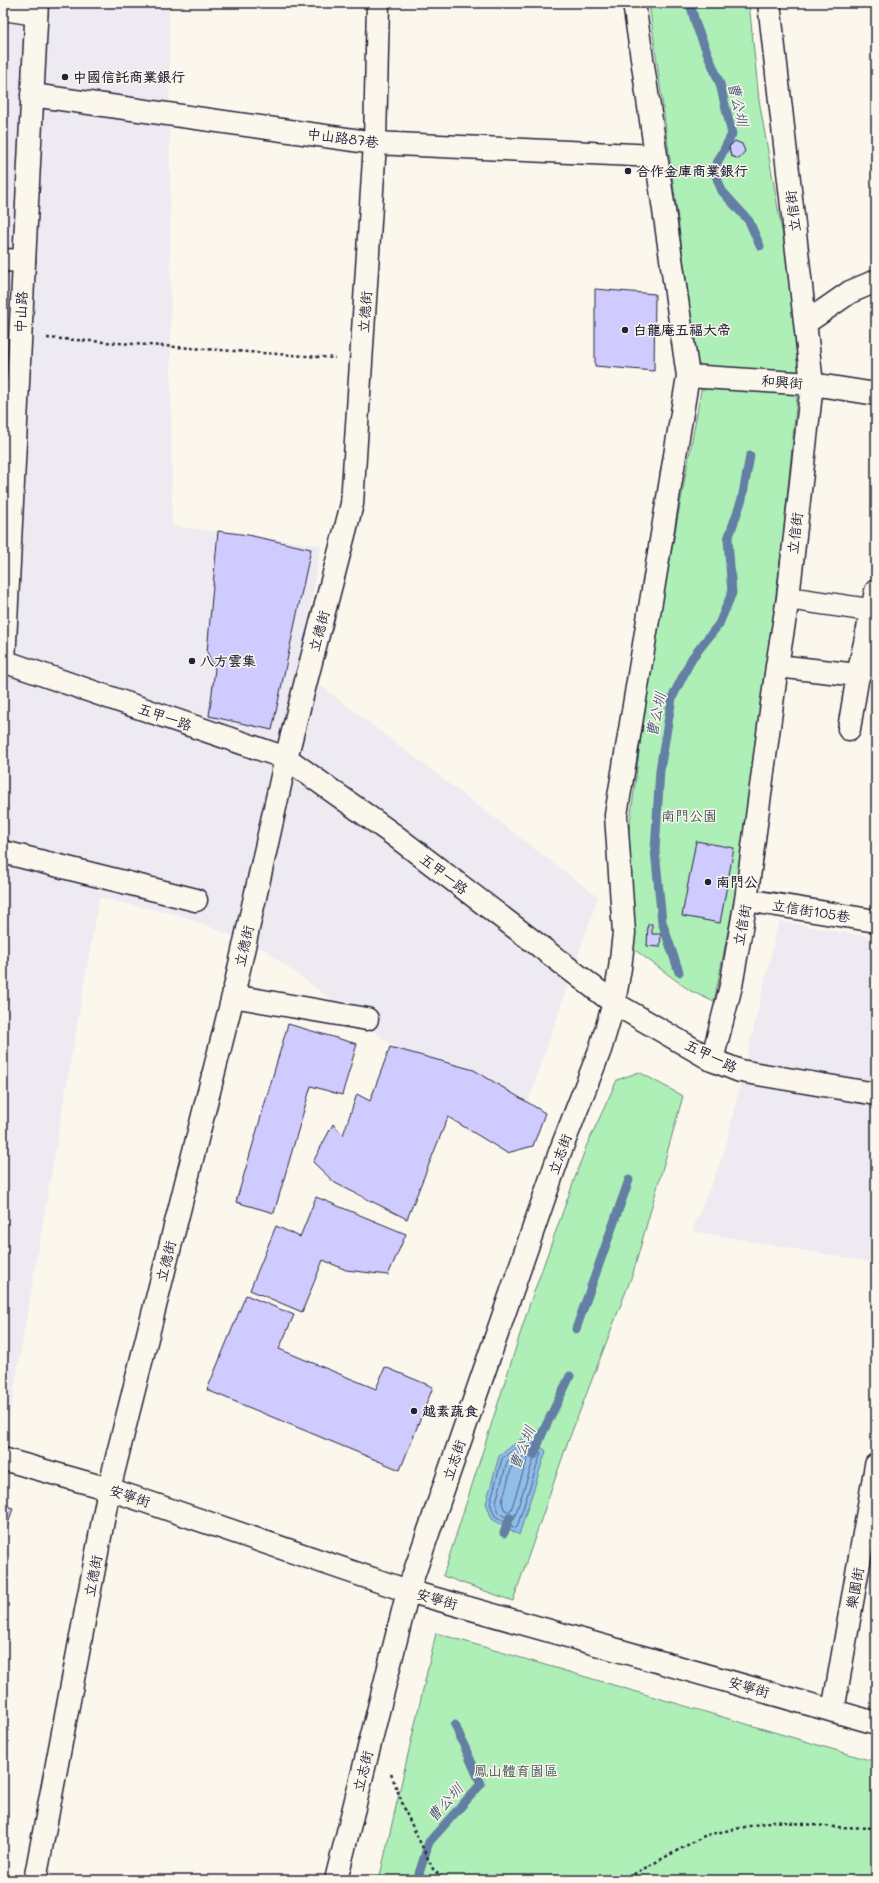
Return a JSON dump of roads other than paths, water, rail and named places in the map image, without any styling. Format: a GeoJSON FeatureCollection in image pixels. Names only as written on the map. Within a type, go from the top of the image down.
{"type":"FeatureCollection","features":[{"type":"Feature","properties":{"kind":"street","name":"立德街"},"geometry":{"type":"LineString","coordinates":[[35,1880],[109,1489],[233,996],[286,758],[352,504],[375,144],[378,3]]}},
{"type":"Feature","properties":{"kind":"street"},"geometry":{"type":"LineString","coordinates":[[614,1003],[624,933],[616,815],[688,376],[634,3]]}},
{"type":"Feature","properties":{"kind":"street","name":"立信街"},"geometry":{"type":"LineString","coordinates":[[712,1060],[731,986],[746,900],[777,666],[788,598],[812,384],[807,322],[769,3]]}},
{"type":"Feature","properties":{"kind":"street"},"geometry":{"type":"LineString","coordinates":[[3,9],[37,9]]}},
{"type":"Feature","properties":{"kind":"street","name":"中山路"},"geometry":{"type":"LineString","coordinates":[[3,664],[20,336],[14,261],[32,95],[37,9]]}},
{"type":"Feature","properties":{"kind":"street","name":"中山路87巷"},"geometry":{"type":"LineString","coordinates":[[32,95],[375,144],[656,156]]}},
{"type":"Feature","properties":{"kind":"street"},"geometry":{"type":"LineString","coordinates":[[807,322],[850,292],[876,281]]}},
{"type":"Feature","properties":{"kind":"street","name":"和興街"},"geometry":{"type":"LineString","coordinates":[[688,376],[812,384],[876,394]]}},
{"type":"Feature","properties":{"kind":"street"},"geometry":{"type":"LineString","coordinates":[[788,598],[875,604],[858,675],[849,729]]}},
{"type":"Feature","properties":{"kind":"street"},"geometry":{"type":"LineString","coordinates":[[858,675],[873,659],[876,659]]}},
{"type":"Feature","properties":{"kind":"street","name":"五甲一路"},"geometry":{"type":"LineString","coordinates":[[3,664],[286,758],[394,835],[614,1003],[712,1060],[740,1071],[876,1094]]}},
{"type":"Feature","properties":{"kind":"street"},"geometry":{"type":"LineString","coordinates":[[777,666],[858,675]]}},
{"type":"Feature","properties":{"kind":"street"},"geometry":{"type":"LineString","coordinates":[[3,852],[196,900]]}},
{"type":"Feature","properties":{"kind":"street","name":"立信街105巷"},"geometry":{"type":"LineString","coordinates":[[746,900],[876,921]]}},
{"type":"Feature","properties":{"kind":"street"},"geometry":{"type":"LineString","coordinates":[[233,996],[367,1019]]}},
{"type":"Feature","properties":{"kind":"street","name":"立志街"},"geometry":{"type":"LineString","coordinates":[[336,1880],[408,1591],[560,1152],[600,1050],[614,1003]]}},
{"type":"Feature","properties":{"kind":"street","name":"安寧街"},"geometry":{"type":"LineString","coordinates":[[3,1459],[109,1489],[408,1591],[876,1723]]}},
{"type":"Feature","properties":{"kind":"street","name":"樂園街"},"geometry":{"type":"LineString","coordinates":[[833,1711],[876,1465]]}},
{"type":"Feature","properties":{"kind":"water"},"geometry":{"type":"Polygon","coordinates":[[[526,1435],[546,1451],[519,1535],[492,1519],[486,1503],[499,1456],[526,1435]]]}},
{"type":"Feature","properties":{"kind":"waterway","name":"曹公圳"},"geometry":{"type":"LineString","coordinates":[[690,3],[696,25],[720,84],[732,134],[716,165],[715,173],[722,191],[749,221],[760,246]]}},
{"type":"Feature","properties":{"kind":"waterway","name":"曹公圳"},"geometry":{"type":"LineString","coordinates":[[679,972],[662,922],[655,850],[660,770],[672,698],[692,658],[719,624],[732,593],[728,539],[742,499],[750,456]]}},
{"type":"Feature","properties":{"kind":"waterway","name":"曹公圳"},"geometry":{"type":"LineString","coordinates":[[576,1329],[629,1180]]}},
{"type":"Feature","properties":{"kind":"waterway","name":"曹公圳"},"geometry":{"type":"LineString","coordinates":[[534,1455],[542,1434],[570,1376]]}},
{"type":"Feature","properties":{"kind":"waterway","name":"曹公圳"},"geometry":{"type":"LineString","coordinates":[[504,1533],[510,1517]]}},
{"type":"Feature","properties":{"kind":"waterway","name":"曹公圳"},"geometry":{"type":"LineString","coordinates":[[417,1880],[429,1842],[481,1784],[455,1725]]}},
{"type":"Feature","properties":{"kind":"place","name":"中國信託商業銀行"},"geometry":{"type":"Point","coordinates":[65,77]}},
{"type":"Feature","properties":{"kind":"place","name":"合作金庫商業銀行"},"geometry":{"type":"Point","coordinates":[628,171]}},
{"type":"Feature","properties":{"kind":"place","name":"白龍庵五福大帝"},"geometry":{"type":"Point","coordinates":[625,330]}},
{"type":"Feature","properties":{"kind":"place","name":"八方雲集"},"geometry":{"type":"Point","coordinates":[192,661]}},
{"type":"Feature","properties":{"kind":"place","name":"南門公"},"geometry":{"type":"Point","coordinates":[708,882]}},
{"type":"Feature","properties":{"kind":"place","name":"越素蔬食"},"geometry":{"type":"Point","coordinates":[414,1411]}},
{"type":"Feature","properties":{"kind":"park label","name":"南門公園"},"geometry":{"type":"Point","coordinates":[689,816]}},
{"type":"Feature","properties":{"kind":"park label","name":"鳳山體育園區"},"geometry":{"type":"Point","coordinates":[516,1771]}}]}
